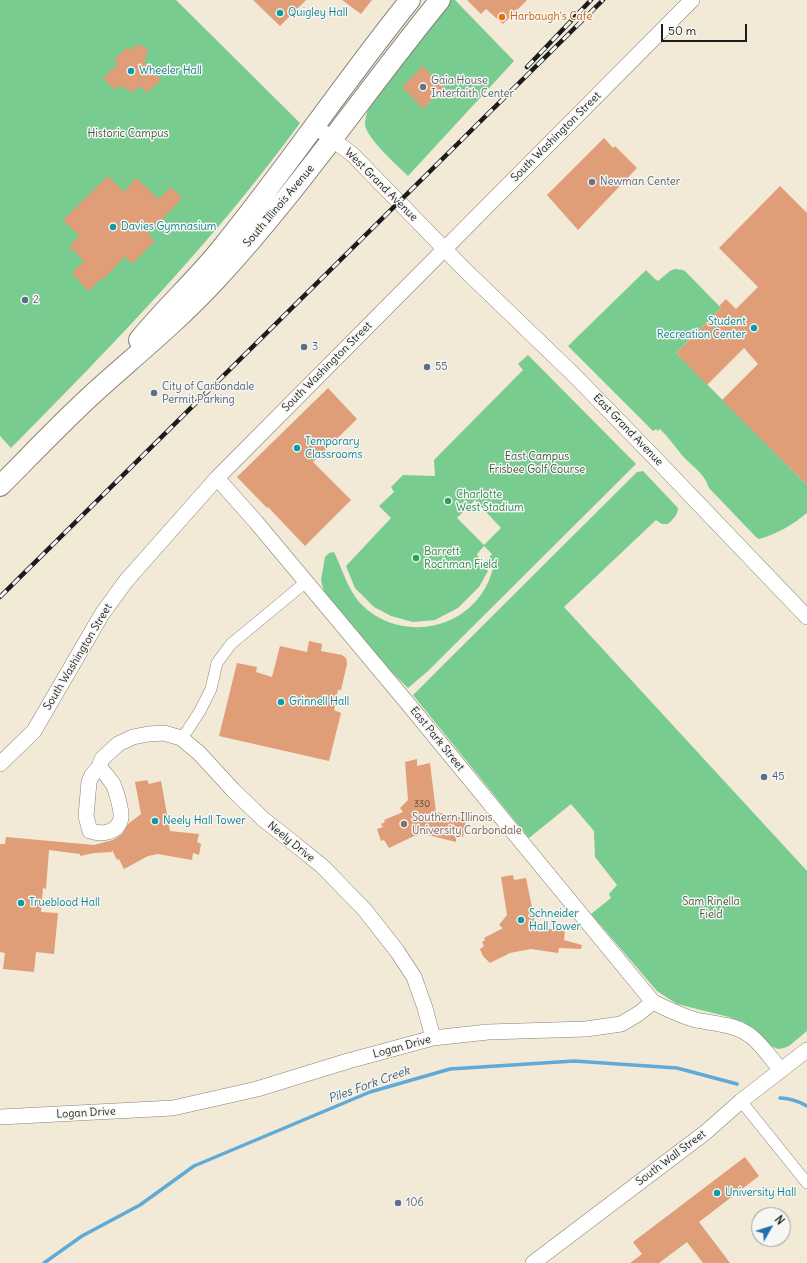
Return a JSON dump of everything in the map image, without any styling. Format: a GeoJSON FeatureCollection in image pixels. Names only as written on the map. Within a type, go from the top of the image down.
{"type":"FeatureCollection","features":[{"type":"Feature","properties":{"kind":"highway","name":"South Illinois Avenue"},"geometry":{"type":"LineString","coordinates":[[95,392],[158,316],[219,252],[273,183],[361,62],[410,0]]}},
{"type":"Feature","properties":{"kind":"highway","name":"South Illinois Avenue"},"geometry":{"type":"LineString","coordinates":[[0,486],[95,392],[177,319],[215,281],[258,233],[333,140],[412,34],[440,0]]}},
{"type":"Feature","properties":{"kind":"street","name":"South Washington Street"},"geometry":{"type":"LineString","coordinates":[[0,764],[34,731],[102,614],[126,581],[217,478],[692,0]]}},
{"type":"Feature","properties":{"kind":"street","name":"West Grand Avenue"},"geometry":{"type":"LineString","coordinates":[[315,126],[353,155],[445,249]]}},
{"type":"Feature","properties":{"kind":"street","name":"East Grand Avenue"},"geometry":{"type":"LineString","coordinates":[[445,249],[574,375],[807,617]]}},
{"type":"Feature","properties":{"kind":"street","name":"East Park Street"},"geometry":{"type":"LineString","coordinates":[[217,478],[404,699],[654,1002]]}},
{"type":"Feature","properties":{"kind":"street"},"geometry":{"type":"LineString","coordinates":[[181,738],[200,711],[211,689],[217,663],[231,644],[306,582]]}},
{"type":"Feature","properties":{"kind":"street","name":"Neely Drive"},"geometry":{"type":"LineString","coordinates":[[99,767],[102,759],[118,744],[133,737],[164,733],[181,738],[199,753],[233,790],[263,819],[322,866],[364,909],[397,951],[414,977],[425,1008],[433,1038]]}},
{"type":"Feature","properties":{"kind":"street"},"geometry":{"type":"LineString","coordinates":[[654,1002],[673,1012],[696,1020],[733,1027],[745,1033],[752,1038],[781,1070]]}},
{"type":"Feature","properties":{"kind":"street","name":"Logan Drive"},"geometry":{"type":"LineString","coordinates":[[0,1117],[173,1108],[257,1089],[362,1057],[433,1038],[488,1032],[586,1029],[621,1024],[654,1002]]}},
{"type":"Feature","properties":{"kind":"street","name":"South Wall Street"},"geometry":{"type":"LineString","coordinates":[[533,1263],[706,1132],[741,1101],[807,1050]]}},
{"type":"Feature","properties":{"kind":"street"},"geometry":{"type":"LineString","coordinates":[[741,1101],[807,1183]]}},
{"type":"Feature","properties":{"kind":"green space","name":"Historic Campus"},"geometry":{"type":"Polygon","coordinates":[[[0,0],[176,0],[300,123],[233,209],[162,291],[11,448],[0,436],[0,0]]]}},
{"type":"Feature","properties":{"kind":"green space"},"geometry":{"type":"Polygon","coordinates":[[[450,0],[455,0],[514,61],[408,176],[371,138],[365,125],[366,116],[368,110],[414,41],[450,0]]]}},
{"type":"Feature","properties":{"kind":"green space"},"geometry":{"type":"Polygon","coordinates":[[[675,269],[686,272],[721,308],[676,353],[807,485],[807,513],[784,529],[772,535],[759,539],[756,537],[709,488],[701,474],[660,429],[658,431],[656,429],[653,431],[568,346],[646,270],[658,281],[670,271],[675,269]]]}},
{"type":"Feature","properties":{"kind":"green space","name":"East Campus Frisbee Golf Course"},"geometry":{"type":"Polygon","coordinates":[[[528,355],[636,464],[428,671],[408,688],[380,661],[325,596],[321,580],[325,557],[329,553],[334,552],[356,598],[374,615],[390,622],[406,626],[422,627],[439,624],[454,618],[468,609],[484,590],[493,569],[486,562],[492,554],[484,546],[477,554],[481,563],[488,571],[479,587],[458,608],[435,620],[413,622],[391,616],[374,607],[355,588],[346,566],[391,518],[379,506],[394,492],[391,487],[403,475],[435,476],[434,460],[523,370],[518,364],[528,355]],[[475,500],[457,518],[484,545],[501,528],[475,500]]]}},
{"type":"Feature","properties":{"kind":"green space","name":"Sam Rinella Field"},"geometry":{"type":"Polygon","coordinates":[[[643,471],[678,508],[676,515],[668,524],[662,524],[656,520],[564,607],[807,871],[807,1031],[789,1046],[784,1048],[778,1049],[769,1045],[758,1033],[745,1023],[729,1017],[677,1004],[657,991],[591,914],[611,898],[609,894],[617,885],[595,857],[594,831],[571,804],[529,838],[413,695],[637,472],[643,471]]]}},
{"type":"Feature","properties":{"kind":"building","name":"Quigley Hall"},"geometry":{"type":"Polygon","coordinates":[[[253,0],[306,0],[280,26],[253,0]]]}},
{"type":"Feature","properties":{"kind":"building","name":"Quigley Hall"},"geometry":{"type":"Polygon","coordinates":[[[342,0],[372,0],[361,14],[342,0]]]}},
{"type":"Feature","properties":{"kind":"building","name":"Harbaugh's Cafe"},"geometry":{"type":"Polygon","coordinates":[[[467,0],[527,0],[503,24],[486,9],[481,14],[467,0]]]}},
{"type":"Feature","properties":{"kind":"building","name":"Wheeler Hall"},"geometry":{"type":"Polygon","coordinates":[[[141,45],[148,51],[144,62],[161,80],[147,93],[139,86],[132,93],[126,87],[124,89],[120,85],[115,90],[103,78],[118,64],[114,60],[127,47],[130,50],[135,46],[141,45]]]}},
{"type":"Feature","properties":{"kind":"building","name":"Gaia House Interfaith Center"},"geometry":{"type":"Polygon","coordinates":[[[423,66],[444,88],[423,109],[402,87],[423,66]]]}},
{"type":"Feature","properties":{"kind":"building","name":"Newman Center"},"geometry":{"type":"Polygon","coordinates":[[[604,138],[613,148],[615,146],[637,168],[578,230],[547,195],[604,138]]]}},
{"type":"Feature","properties":{"kind":"building","name":"Davies Gymnasium"},"geometry":{"type":"Polygon","coordinates":[[[108,176],[124,192],[136,178],[159,199],[171,187],[182,198],[148,235],[155,241],[132,264],[125,256],[103,280],[101,278],[89,292],[72,273],[84,261],[69,246],[79,236],[63,220],[108,176]]]}},
{"type":"Feature","properties":{"kind":"building","name":"Student Recreation Center"},"geometry":{"type":"Polygon","coordinates":[[[780,186],[807,213],[807,485],[722,400],[758,364],[744,348],[707,385],[676,353],[721,308],[719,306],[726,299],[736,309],[758,287],[719,248],[780,186]]]}},
{"type":"Feature","properties":{"kind":"building","name":"Temporary Classrooms"},"geometry":{"type":"Polygon","coordinates":[[[328,388],[357,419],[313,462],[351,500],[305,546],[237,477],[328,388]]]}},
{"type":"Feature","properties":{"kind":"building","name":"Grinnell Hall"},"geometry":{"type":"Polygon","coordinates":[[[309,641],[322,644],[321,651],[342,655],[346,658],[347,664],[341,690],[338,690],[334,710],[341,713],[329,761],[219,736],[237,663],[257,667],[256,672],[272,677],[280,646],[307,652],[309,641]]]}},
{"type":"Feature","properties":{"kind":"building"},"geometry":{"type":"Polygon","coordinates":[[[417,759],[417,766],[430,763],[436,812],[466,819],[463,837],[456,836],[456,842],[424,834],[414,836],[389,848],[384,840],[381,841],[377,829],[383,827],[381,824],[385,822],[384,820],[403,812],[400,808],[408,800],[405,762],[417,759]]]}},
{"type":"Feature","properties":{"kind":"building"},"geometry":{"type":"Polygon","coordinates":[[[147,780],[149,784],[161,781],[170,831],[199,834],[197,842],[201,844],[199,855],[193,853],[192,860],[158,854],[148,856],[124,869],[112,850],[112,852],[94,853],[80,856],[80,854],[49,850],[46,889],[43,888],[41,912],[58,913],[54,954],[36,952],[34,972],[3,969],[5,953],[0,952],[0,844],[5,844],[6,837],[94,845],[113,840],[122,834],[128,824],[141,814],[135,782],[147,780]]]}},
{"type":"Feature","properties":{"kind":"building","name":"Schneider Hall Tower"},"geometry":{"type":"Polygon","coordinates":[[[513,875],[514,880],[526,878],[536,927],[565,931],[564,940],[582,945],[581,949],[559,948],[558,953],[531,949],[510,953],[490,963],[483,956],[480,949],[484,946],[482,942],[485,940],[484,938],[503,928],[499,925],[507,915],[501,877],[513,875]]]}},
{"type":"Feature","properties":{"kind":"building","name":"University Hall"},"geometry":{"type":"Polygon","coordinates":[[[745,1157],[759,1176],[699,1222],[730,1263],[703,1263],[687,1242],[659,1263],[630,1263],[642,1254],[633,1242],[745,1157]]]}},
{"type":"Feature","properties":{"kind":"waterway","name":"Piles Fork Creek"},"geometry":{"type":"LineString","coordinates":[[44,1263],[82,1236],[140,1205],[194,1166],[370,1092],[450,1069],[574,1061],[677,1068],[737,1084]]}},
{"type":"Feature","properties":{"kind":"waterway","name":"Piles Fork Creek"},"geometry":{"type":"LineString","coordinates":[[780,1098],[794,1100],[807,1106]]}},
{"type":"Feature","properties":{"kind":"railway"},"geometry":{"type":"LineString","coordinates":[[527,67],[591,0]]}},
{"type":"Feature","properties":{"kind":"railway"},"geometry":{"type":"LineString","coordinates":[[0,597],[603,0]]}},
{"type":"Feature","properties":{"kind":"place","name":"Quigley Hall"},"geometry":{"type":"Point","coordinates":[280,13]}},
{"type":"Feature","properties":{"kind":"place","name":"Harbaugh's Cafe"},"geometry":{"type":"Point","coordinates":[502,17]}},
{"type":"Feature","properties":{"kind":"place","name":"Wheeler Hall"},"geometry":{"type":"Point","coordinates":[131,71]}},
{"type":"Feature","properties":{"kind":"place","name":"Gaia House Interfaith Center"},"geometry":{"type":"Point","coordinates":[423,87]}},
{"type":"Feature","properties":{"kind":"place","name":"Newman Center"},"geometry":{"type":"Point","coordinates":[592,182]}},
{"type":"Feature","properties":{"kind":"place","name":"Davies Gymnasium"},"geometry":{"type":"Point","coordinates":[113,227]}},
{"type":"Feature","properties":{"kind":"place","name":"2"},"geometry":{"type":"Point","coordinates":[25,300]}},
{"type":"Feature","properties":{"kind":"place","name":"Student Recreation Center"},"geometry":{"type":"Point","coordinates":[754,328]}},
{"type":"Feature","properties":{"kind":"place","name":"3"},"geometry":{"type":"Point","coordinates":[304,347]}},
{"type":"Feature","properties":{"kind":"place","name":"55"},"geometry":{"type":"Point","coordinates":[427,367]}},
{"type":"Feature","properties":{"kind":"place","name":"City of Carbondale Permit Parking"},"geometry":{"type":"Point","coordinates":[154,393]}},
{"type":"Feature","properties":{"kind":"place","name":"Temporary Classrooms"},"geometry":{"type":"Point","coordinates":[297,448]}},
{"type":"Feature","properties":{"kind":"place","name":"Charlotte West Stadium"},"geometry":{"type":"Point","coordinates":[448,501]}},
{"type":"Feature","properties":{"kind":"place","name":"Barrett Rochman Field"},"geometry":{"type":"Point","coordinates":[416,558]}},
{"type":"Feature","properties":{"kind":"place","name":"Grinnell Hall"},"geometry":{"type":"Point","coordinates":[281,702]}},
{"type":"Feature","properties":{"kind":"place","name":"45"},"geometry":{"type":"Point","coordinates":[764,777]}},
{"type":"Feature","properties":{"kind":"place","name":"Neely Hall Tower"},"geometry":{"type":"Point","coordinates":[155,821]}},
{"type":"Feature","properties":{"kind":"place","name":"Southern Illinois University Carbondale"},"geometry":{"type":"Point","coordinates":[404,824]}},
{"type":"Feature","properties":{"kind":"place","name":"Trueblood Hall"},"geometry":{"type":"Point","coordinates":[21,903]}},
{"type":"Feature","properties":{"kind":"place","name":"Schneider Hall Tower"},"geometry":{"type":"Point","coordinates":[521,920]}},
{"type":"Feature","properties":{"kind":"place","name":"University Hall"},"geometry":{"type":"Point","coordinates":[717,1193]}},
{"type":"Feature","properties":{"kind":"place","name":"106"},"geometry":{"type":"Point","coordinates":[398,1203]}}]}
